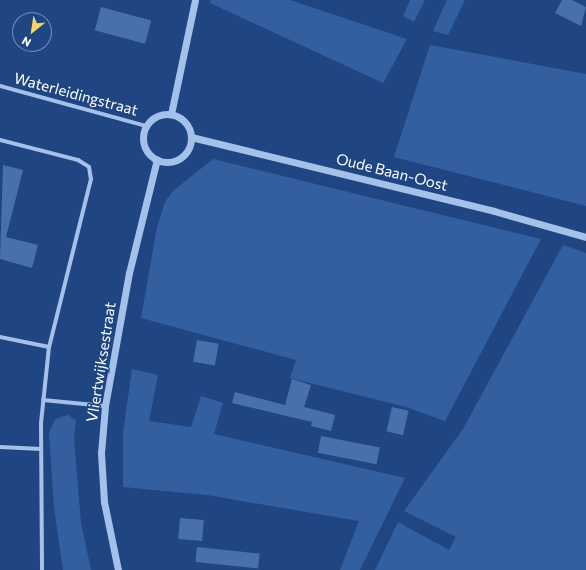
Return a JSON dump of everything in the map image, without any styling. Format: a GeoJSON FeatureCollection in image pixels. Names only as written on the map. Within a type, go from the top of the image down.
{"type":"FeatureCollection","features":[{"type":"Feature","properties":{"kind":"street"},"geometry":{"type":"LineString","coordinates":[[170,114],[196,0]]}},
{"type":"Feature","properties":{"kind":"street","name":"Waterleidingstraat"},"geometry":{"type":"LineString","coordinates":[[0,86],[146,126]]}},
{"type":"Feature","properties":{"kind":"street"},"geometry":{"type":"LineString","coordinates":[[170,114],[181,118],[188,126],[191,137],[190,145],[180,158],[164,162],[157,160],[145,147],[143,138],[146,126],[156,116],[170,114]]}},
{"type":"Feature","properties":{"kind":"street","name":"Oude Baan-Oost"},"geometry":{"type":"LineString","coordinates":[[191,137],[494,210],[586,237]]}},
{"type":"Feature","properties":{"kind":"street"},"geometry":{"type":"LineString","coordinates":[[0,140],[78,160],[89,167],[90,179],[49,347],[43,400],[41,449],[42,570]]}},
{"type":"Feature","properties":{"kind":"street","name":"Vliertwijksestraat"},"geometry":{"type":"LineString","coordinates":[[118,570],[104,502],[101,453],[104,406],[129,273],[157,160]]}},
{"type":"Feature","properties":{"kind":"street"},"geometry":{"type":"LineString","coordinates":[[0,337],[49,347]]}},
{"type":"Feature","properties":{"kind":"street"},"geometry":{"type":"LineString","coordinates":[[43,400],[104,406]]}},
{"type":"Feature","properties":{"kind":"street"},"geometry":{"type":"LineString","coordinates":[[0,447],[41,449]]}},
{"type":"Feature","properties":{"kind":"shaded area"},"geometry":{"type":"Polygon","coordinates":[[[211,0],[290,0],[407,39],[383,83],[210,3],[211,0]]]}},
{"type":"Feature","properties":{"kind":"shaded area"},"geometry":{"type":"Polygon","coordinates":[[[410,0],[425,0],[414,22],[403,16],[410,0]]]}},
{"type":"Feature","properties":{"kind":"shaded area"},"geometry":{"type":"Polygon","coordinates":[[[447,0],[465,0],[448,35],[433,31],[447,0]]]}},
{"type":"Feature","properties":{"kind":"shaded area"},"geometry":{"type":"Polygon","coordinates":[[[430,45],[586,74],[586,206],[394,157],[430,45]]]}},
{"type":"Feature","properties":{"kind":"shaded area"},"geometry":{"type":"Polygon","coordinates":[[[213,159],[541,239],[445,421],[406,407],[290,378],[296,360],[141,318],[157,227],[165,202],[173,191],[213,159]]]}},
{"type":"Feature","properties":{"kind":"shaded area"},"geometry":{"type":"Polygon","coordinates":[[[563,245],[586,253],[586,570],[375,570],[398,522],[449,550],[456,537],[404,511],[463,429],[563,245]]]}},
{"type":"Feature","properties":{"kind":"shaded area"},"geometry":{"type":"Polygon","coordinates":[[[132,369],[158,375],[149,421],[191,427],[201,396],[223,403],[214,434],[405,478],[360,570],[340,570],[359,521],[207,495],[123,487],[123,433],[132,369]]]}},
{"type":"Feature","properties":{"kind":"shaded area"},"geometry":{"type":"Polygon","coordinates":[[[68,415],[76,420],[74,438],[81,523],[91,570],[63,570],[54,508],[49,433],[55,419],[68,415]]]}},
{"type":"Feature","properties":{"kind":"building"},"geometry":{"type":"Polygon","coordinates":[[[562,0],[572,0],[586,7],[581,26],[555,13],[562,0]]]}},
{"type":"Feature","properties":{"kind":"building"},"geometry":{"type":"Polygon","coordinates":[[[101,7],[151,20],[145,44],[95,30],[101,7]]]}},
{"type":"Feature","properties":{"kind":"building"},"geometry":{"type":"Polygon","coordinates":[[[3,165],[23,170],[6,237],[38,245],[32,268],[0,259],[3,165]]]}},
{"type":"Feature","properties":{"kind":"building"},"geometry":{"type":"Polygon","coordinates":[[[197,340],[219,344],[215,365],[193,362],[197,340]]]}},
{"type":"Feature","properties":{"kind":"building"},"geometry":{"type":"Polygon","coordinates":[[[292,379],[311,385],[304,407],[335,415],[331,431],[311,426],[312,422],[232,403],[235,392],[285,405],[292,379]]]}},
{"type":"Feature","properties":{"kind":"building"},"geometry":{"type":"Polygon","coordinates":[[[392,407],[409,411],[403,435],[386,431],[392,407]]]}},
{"type":"Feature","properties":{"kind":"building"},"geometry":{"type":"Polygon","coordinates":[[[321,436],[380,447],[377,464],[318,453],[321,436]]]}},
{"type":"Feature","properties":{"kind":"building"},"geometry":{"type":"Polygon","coordinates":[[[180,518],[204,520],[202,541],[178,539],[180,518]]]}},
{"type":"Feature","properties":{"kind":"building"},"geometry":{"type":"Polygon","coordinates":[[[197,547],[260,554],[258,569],[195,562],[197,547]]]}}]}
